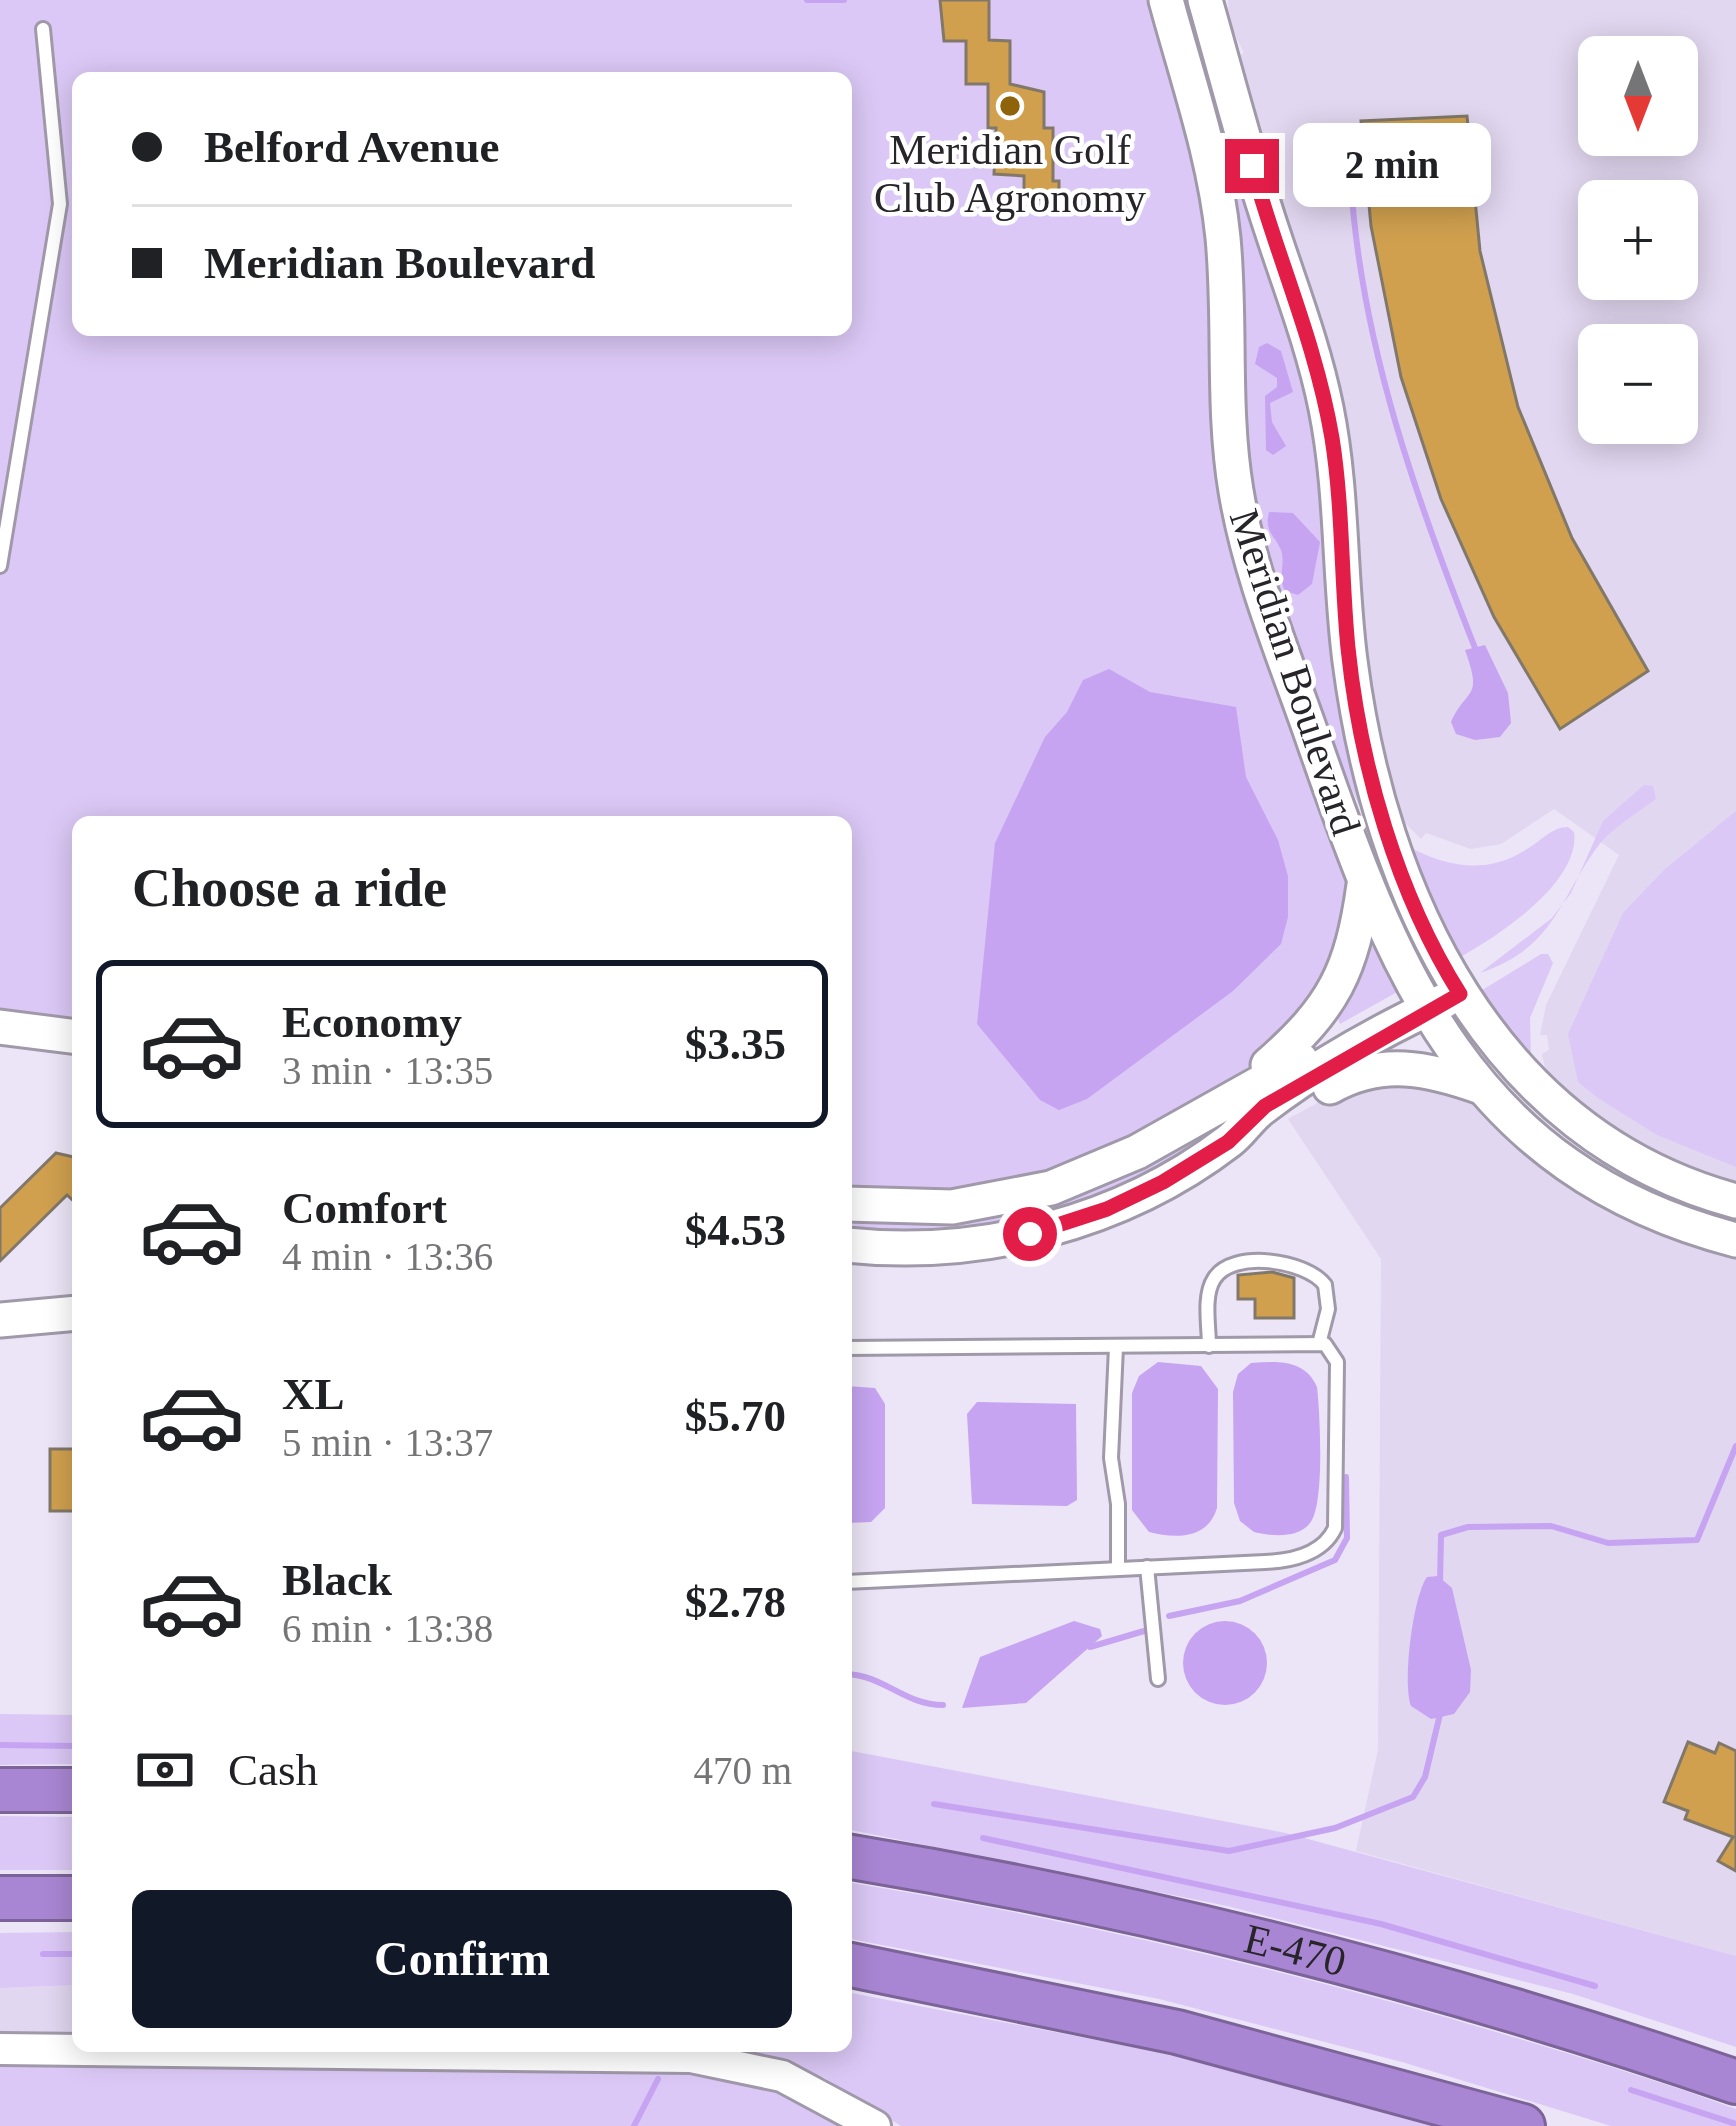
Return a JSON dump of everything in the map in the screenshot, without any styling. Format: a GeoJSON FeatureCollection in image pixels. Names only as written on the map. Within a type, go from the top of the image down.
{"type":"FeatureCollection","features":[{"type":"Feature","properties":{"kind":"highway"},"geometry":{"type":"LineString","coordinates":[[0,1790],[72,1790]]}},
{"type":"Feature","properties":{"kind":"highway","name":"E-470"},"geometry":{"type":"LineString","coordinates":[[852,1857],[1067,1897],[1305,1952],[1549,2020],[1736,2082]]}},
{"type":"Feature","properties":{"kind":"highway"},"geometry":{"type":"LineString","coordinates":[[0,1898],[72,1898]]}},
{"type":"Feature","properties":{"kind":"highway"},"geometry":{"type":"LineString","coordinates":[[852,1965],[1198,2037],[1522,2126]]}},
{"type":"Feature","properties":{"kind":"main road","name":"Meridian Boulevard"},"geometry":{"type":"LineString","coordinates":[[1166,0],[1220,209],[1228,422],[1241,519],[1273,630],[1365,879],[1420,1002],[1481,1087],[1544,1147],[1605,1188],[1673,1221],[1736,1240]]}},
{"type":"Feature","properties":{"kind":"main road","name":"Meridian Boulevard"},"geometry":{"type":"LineString","coordinates":[[1205,0],[1325,404],[1349,654],[1366,754],[1409,891],[1454,986],[1507,1059],[1587,1131],[1654,1171],[1736,1201]]}},
{"type":"Feature","properties":{"kind":"main road"},"geometry":{"type":"LineString","coordinates":[[1251,1084],[1306,1033],[1337,989],[1358,935],[1365,879]]}},
{"type":"Feature","properties":{"kind":"main road"},"geometry":{"type":"LineString","coordinates":[[852,1204],[941,1208],[1051,1188],[1146,1147],[1251,1084],[1454,986]]}},
{"type":"Feature","properties":{"kind":"main road"},"geometry":{"type":"LineString","coordinates":[[1228,1142],[1265,1106],[1420,1002]]}},
{"type":"Feature","properties":{"kind":"main road"},"geometry":{"type":"LineString","coordinates":[[0,1027],[72,1036]]}},
{"type":"Feature","properties":{"kind":"main road"},"geometry":{"type":"LineString","coordinates":[[852,1244],[949,1247],[1044,1231],[1130,1199],[1228,1142],[1370,1070],[1430,1071],[1481,1087]]}},
{"type":"Feature","properties":{"kind":"main road"},"geometry":{"type":"LineString","coordinates":[[0,1320],[72,1314]]}},
{"type":"Feature","properties":{"kind":"street"},"geometry":{"type":"LineString","coordinates":[[0,2049],[72,2050]]}},
{"type":"Feature","properties":{"kind":"street"},"geometry":{"type":"LineString","coordinates":[[260,2052],[692,2057],[782,2076],[875,2126]]}},
{"type":"Feature","properties":{"kind":"lane"},"geometry":{"type":"LineString","coordinates":[[0,566],[60,204],[43,29]]}},
{"type":"Feature","properties":{"kind":"lane"},"geometry":{"type":"LineString","coordinates":[[1209,1346],[1209,1293],[1218,1274],[1232,1265],[1279,1262],[1304,1265],[1325,1286],[1328,1309],[1319,1344]]}},
{"type":"Feature","properties":{"kind":"lane"},"geometry":{"type":"LineString","coordinates":[[852,1348],[1319,1344],[1331,1346],[1336,1362],[1332,1535],[1317,1549],[1288,1560],[852,1582]]}},
{"type":"Feature","properties":{"kind":"lane"},"geometry":{"type":"LineString","coordinates":[[1116,1347],[1111,1458],[1118,1504],[1118,1568]]}},
{"type":"Feature","properties":{"kind":"lane"},"geometry":{"type":"LineString","coordinates":[[1147,1567],[1158,1679]]}},
{"type":"Feature","properties":{"kind":"shaded area"},"geometry":{"type":"Polygon","coordinates":[[[0,0],[1155,0],[1209,210],[1215,382],[1351,878],[1347,944],[1282,1044],[1122,1148],[994,1191],[852,1193],[852,816],[72,816],[72,1025],[0,1017],[0,0]]]}},
{"type":"Feature","properties":{"kind":"shaded area"},"geometry":{"type":"Polygon","coordinates":[[[1228,0],[1736,0],[1736,1190],[1644,1153],[1550,1081],[1545,1068],[1542,1054],[1549,1050],[1547,1035],[1540,1035],[1546,1005],[1619,855],[1554,809],[1501,844],[1471,849],[1426,833],[1421,839],[1394,812],[1233,58],[1244,53],[1229,23],[1228,0]]]}},
{"type":"Feature","properties":{"kind":"shaded area"},"geometry":{"type":"Polygon","coordinates":[[[1190,21],[1197,24],[1307,370],[1369,802],[1359,805],[1315,708],[1255,531],[1190,21]]]}},
{"type":"Feature","properties":{"kind":"shaded area"},"geometry":{"type":"Polygon","coordinates":[[[1267,343],[1281,351],[1293,392],[1270,403],[1272,422],[1286,446],[1273,455],[1266,450],[1265,396],[1277,387],[1277,378],[1255,364],[1259,347],[1267,343]]]}},
{"type":"Feature","properties":{"kind":"shaded area"},"geometry":{"type":"Polygon","coordinates":[[[1269,512],[1293,513],[1320,542],[1312,584],[1298,595],[1283,586],[1282,555],[1269,529],[1269,512]]]}},
{"type":"Feature","properties":{"kind":"shaded area"},"geometry":{"type":"Polygon","coordinates":[[[1485,645],[1508,693],[1511,723],[1500,737],[1475,740],[1456,734],[1451,722],[1473,685],[1465,650],[1485,645]]]}},
{"type":"Feature","properties":{"kind":"shaded area"},"geometry":{"type":"Polygon","coordinates":[[[1109,669],[1150,692],[1236,707],[1246,777],[1278,840],[1288,876],[1288,917],[1281,944],[1233,991],[1087,1099],[1059,1110],[1040,1100],[977,1024],[995,843],[1045,737],[1067,712],[1083,680],[1109,669]]]}},
{"type":"Feature","properties":{"kind":"shaded area"},"geometry":{"type":"Polygon","coordinates":[[[1644,785],[1653,786],[1656,799],[1604,839],[1578,877],[1603,821],[1644,785]]]}},
{"type":"Feature","properties":{"kind":"shaded area"},"geometry":{"type":"Polygon","coordinates":[[[1736,811],[1736,1167],[1657,1135],[1598,1098],[1578,1082],[1568,1034],[1623,913],[1664,870],[1736,811]]]}},
{"type":"Feature","properties":{"kind":"shaded area"},"geometry":{"type":"Polygon","coordinates":[[[1568,827],[1574,832],[1572,851],[1550,889],[1512,924],[1455,960],[1411,848],[1455,864],[1483,865],[1512,857],[1568,827]]]}},
{"type":"Feature","properties":{"kind":"shaded area"},"geometry":{"type":"Polygon","coordinates":[[[1562,904],[1540,936],[1525,950],[1480,973],[1552,918],[1562,904]]]}},
{"type":"Feature","properties":{"kind":"shaded area"},"geometry":{"type":"Polygon","coordinates":[[[1369,941],[1399,991],[1340,1024],[1337,1015],[1369,941]]]}},
{"type":"Feature","properties":{"kind":"shaded area"},"geometry":{"type":"Polygon","coordinates":[[[1548,954],[1553,963],[1530,1018],[1531,1060],[1479,992],[1548,954]]]}},
{"type":"Feature","properties":{"kind":"shaded area"},"geometry":{"type":"Polygon","coordinates":[[[1447,1083],[1736,1252],[1736,1956],[1356,1851],[1378,1750],[1381,1259],[1288,1119],[1350,1085],[1447,1083]]]}},
{"type":"Feature","properties":{"kind":"shaded area"},"geometry":{"type":"Polygon","coordinates":[[[1210,1122],[1215,1130],[1132,1185],[1032,1223],[968,1234],[852,1233],[852,1214],[915,1219],[1210,1122]]]}},
{"type":"Feature","properties":{"kind":"shaded area"},"geometry":{"type":"Polygon","coordinates":[[[1158,1362],[1201,1366],[1218,1389],[1217,1508],[1206,1526],[1190,1534],[1149,1532],[1132,1510],[1132,1393],[1139,1376],[1158,1362]]]}},
{"type":"Feature","properties":{"kind":"shaded area"},"geometry":{"type":"Polygon","coordinates":[[[1251,1363],[1298,1367],[1317,1387],[1318,1498],[1310,1523],[1291,1534],[1254,1532],[1240,1521],[1234,1503],[1233,1392],[1238,1374],[1251,1363]]]}},
{"type":"Feature","properties":{"kind":"shaded area"},"geometry":{"type":"Polygon","coordinates":[[[852,1386],[875,1388],[885,1404],[885,1508],[871,1522],[852,1523],[852,1386]]]}},
{"type":"Feature","properties":{"kind":"shaded area"},"geometry":{"type":"Polygon","coordinates":[[[977,1402],[1076,1404],[1077,1500],[1067,1506],[972,1504],[967,1414],[977,1402]]]}},
{"type":"Feature","properties":{"kind":"shaded area"},"geometry":{"type":"Polygon","coordinates":[[[1438,1576],[1452,1588],[1471,1670],[1470,1692],[1454,1714],[1431,1719],[1411,1706],[1408,1660],[1422,1587],[1427,1577],[1438,1576]]]}},
{"type":"Feature","properties":{"kind":"shaded area"},"geometry":{"type":"Polygon","coordinates":[[[1074,1621],[1100,1629],[1102,1636],[1026,1703],[962,1708],[980,1657],[1074,1621]]]}},
{"type":"Feature","properties":{"kind":"shaded area"},"geometry":{"type":"Polygon","coordinates":[[[1225,1621],[1255,1633],[1267,1663],[1255,1693],[1225,1705],[1195,1693],[1183,1663],[1195,1633],[1225,1621]]]}},
{"type":"Feature","properties":{"kind":"shaded area"},"geometry":{"type":"Polygon","coordinates":[[[0,1714],[72,1715],[72,1764],[0,1765],[0,1714]]]}},
{"type":"Feature","properties":{"kind":"shaded area"},"geometry":{"type":"Polygon","coordinates":[[[852,1751],[1286,1833],[1736,1956],[1736,2047],[1573,1994],[1227,1906],[852,1830],[852,1751]]]}},
{"type":"Feature","properties":{"kind":"shaded area"},"geometry":{"type":"Polygon","coordinates":[[[0,1816],[72,1817],[72,1870],[0,1870],[0,1816]]]}},
{"type":"Feature","properties":{"kind":"shaded area"},"geometry":{"type":"Polygon","coordinates":[[[852,1883],[1166,1945],[1377,1998],[1689,2092],[1736,2109],[1736,2126],[1611,2126],[1402,2062],[1159,1999],[852,1939],[852,1883]]]}},
{"type":"Feature","properties":{"kind":"shaded area"},"geometry":{"type":"Polygon","coordinates":[[[72,1932],[72,1985],[0,1988],[0,1933],[72,1932]]]}},
{"type":"Feature","properties":{"kind":"shaded area"},"geometry":{"type":"Polygon","coordinates":[[[72,1985],[72,2037],[0,2033],[0,1988],[72,1985]]]}},
{"type":"Feature","properties":{"kind":"shaded area"},"geometry":{"type":"Polygon","coordinates":[[[852,1993],[1164,2053],[1436,2126],[901,2126],[825,2078],[738,2052],[852,2052],[852,1993]]]}},
{"type":"Feature","properties":{"kind":"shaded area"},"geometry":{"type":"Polygon","coordinates":[[[0,2066],[684,2070],[773,2086],[850,2126],[0,2126],[0,2066]]]}},
{"type":"Feature","properties":{"kind":"building","name":"Meridian Golf Club Agronomy"},"geometry":{"type":"Polygon","coordinates":[[[940,0],[989,0],[989,40],[1010,41],[1010,84],[1044,92],[1044,128],[1053,128],[1053,181],[1059,181],[1059,199],[1024,199],[1024,176],[994,174],[996,128],[988,128],[988,84],[966,84],[966,41],[944,41],[940,0]]]}},
{"type":"Feature","properties":{"kind":"building"},"geometry":{"type":"Polygon","coordinates":[[[1467,116],[1480,251],[1518,407],[1572,538],[1648,671],[1560,729],[1494,617],[1441,499],[1401,377],[1371,226],[1361,121],[1467,116]]]}},
{"type":"Feature","properties":{"kind":"building"},"geometry":{"type":"Polygon","coordinates":[[[56,1153],[72,1157],[72,1200],[67,1195],[0,1261],[0,1208],[56,1153]]]}},
{"type":"Feature","properties":{"kind":"building"},"geometry":{"type":"Polygon","coordinates":[[[1272,1272],[1294,1278],[1294,1318],[1255,1318],[1255,1299],[1238,1299],[1238,1275],[1272,1272]]]}},
{"type":"Feature","properties":{"kind":"building"},"geometry":{"type":"Polygon","coordinates":[[[50,1449],[72,1449],[72,1511],[50,1511],[50,1449]]]}},
{"type":"Feature","properties":{"kind":"building"},"geometry":{"type":"Polygon","coordinates":[[[1688,1742],[1715,1753],[1719,1743],[1736,1751],[1736,1871],[1718,1861],[1733,1837],[1685,1819],[1688,1811],[1664,1802],[1688,1742]]]}},
{"type":"Feature","properties":{"kind":"waterway"},"geometry":{"type":"LineString","coordinates":[[807,0],[844,0]]}},
{"type":"Feature","properties":{"kind":"waterway"},"geometry":{"type":"LineString","coordinates":[[1351,183],[1357,244],[1380,364],[1414,482],[1477,653]]}},
{"type":"Feature","properties":{"kind":"waterway"},"geometry":{"type":"LineString","coordinates":[[1440,1583],[1441,1535],[1468,1527],[1551,1526],[1608,1543],[1697,1540],[1736,1446]]}},
{"type":"Feature","properties":{"kind":"waterway"},"geometry":{"type":"LineString","coordinates":[[1169,1616],[1240,1601],[1335,1560],[1347,1538],[1346,1477]]}},
{"type":"Feature","properties":{"kind":"waterway"},"geometry":{"type":"LineString","coordinates":[[1090,1647],[1144,1631]]}},
{"type":"Feature","properties":{"kind":"waterway"},"geometry":{"type":"LineString","coordinates":[[852,1675],[943,1705]]}},
{"type":"Feature","properties":{"kind":"waterway"},"geometry":{"type":"LineString","coordinates":[[934,1804],[1229,1851],[1335,1828],[1413,1797],[1425,1777],[1441,1710]]}},
{"type":"Feature","properties":{"kind":"waterway"},"geometry":{"type":"LineString","coordinates":[[0,1745],[72,1746]]}},
{"type":"Feature","properties":{"kind":"waterway"},"geometry":{"type":"LineString","coordinates":[[983,1838],[1381,1924],[1595,1986]]}},
{"type":"Feature","properties":{"kind":"waterway"},"geometry":{"type":"LineString","coordinates":[[43,1954],[72,1954]]}},
{"type":"Feature","properties":{"kind":"waterway"},"geometry":{"type":"LineString","coordinates":[[634,2126],[658,2079]]}},
{"type":"Feature","properties":{"kind":"waterway"},"geometry":{"type":"LineString","coordinates":[[1631,2090],[1736,2124]]}},
{"type":"Feature","properties":{"kind":"place","name":"Meridian Golf Club Agronomy"},"geometry":{"type":"Point","coordinates":[1010,106]}},
{"type":"Feature","properties":{"kind":"route"},"geometry":{"type":"LineString","coordinates":[[1030,1234],[1107,1209],[1163,1182],[1228,1142],[1265,1106],[1394,1027],[1460,994],[1412,900],[1371,772],[1349,654],[1328,414],[1304,320],[1252,166]]}}]}
